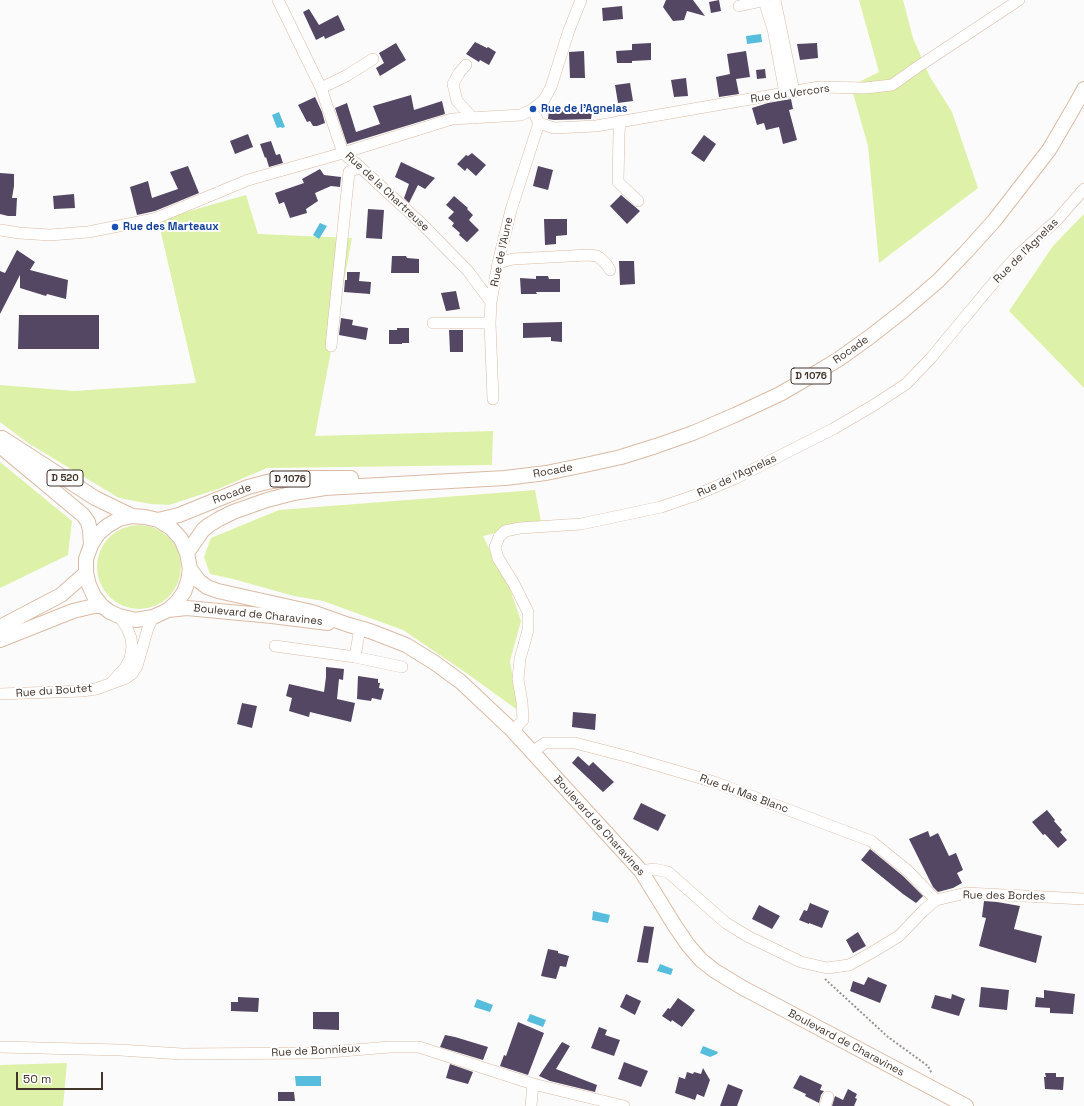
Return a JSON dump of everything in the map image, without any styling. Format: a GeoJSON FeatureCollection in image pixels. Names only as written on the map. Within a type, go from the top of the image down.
{"type":"FeatureCollection","features":[{"type":"Feature","properties":{"kind":"main road","name":"Rocade"},"geometry":{"type":"LineString","coordinates":[[188,553],[198,537],[209,525],[233,512],[267,500],[294,493],[325,488],[506,478],[546,473],[585,465],[621,457],[693,433],[735,416],[780,394],[812,376],[852,349],[903,311],[938,281],[994,220],[1049,150],[1084,89]]}},
{"type":"Feature","properties":{"kind":"main road","name":"Boulevard de Charavines"},"geometry":{"type":"LineString","coordinates":[[0,436],[95,498],[132,516]]}},
{"type":"Feature","properties":{"kind":"main road","name":"Boulevard de Charavines"},"geometry":{"type":"LineString","coordinates":[[0,446],[83,515],[88,522],[91,545]]}},
{"type":"Feature","properties":{"kind":"main road","name":"Rocade"},"geometry":{"type":"LineString","coordinates":[[158,520],[179,515],[248,487],[285,479],[349,478],[429,482]]}},
{"type":"Feature","properties":{"kind":"main road","name":"Boulevard de Charavines"},"geometry":{"type":"LineString","coordinates":[[132,516],[145,516],[158,520],[171,528],[181,540],[188,553],[190,569],[184,592],[177,602],[168,610],[153,618],[136,620],[110,612],[102,606],[94,596],[89,585],[86,573],[86,559],[91,545],[98,534],[107,526],[119,519],[132,516]]}},
{"type":"Feature","properties":{"kind":"main road","name":"Boulevard de Charavines"},"geometry":{"type":"LineString","coordinates":[[190,569],[199,581],[207,587],[218,591],[312,612],[406,645],[435,663],[461,682],[513,731],[641,871],[688,945],[715,971],[742,988],[966,1106]]}},
{"type":"Feature","properties":{"kind":"main road"},"geometry":{"type":"LineString","coordinates":[[0,627],[61,595],[86,573]]}},
{"type":"Feature","properties":{"kind":"main road"},"geometry":{"type":"LineString","coordinates":[[0,640],[73,611],[94,606],[102,606]]}},
{"type":"Feature","properties":{"kind":"main road","name":"Boulevard de Charavines"},"geometry":{"type":"LineString","coordinates":[[168,610],[187,608],[354,626]]}},
{"type":"Feature","properties":{"kind":"street","name":"Rue de la Chartreuse"},"geometry":{"type":"LineString","coordinates":[[278,0],[321,88],[343,153],[422,224],[468,271],[491,302]]}},
{"type":"Feature","properties":{"kind":"street"},"geometry":{"type":"LineString","coordinates":[[0,230],[50,235],[88,232],[154,219],[248,180],[343,153],[452,119],[521,115],[533,109],[544,100],[551,87],[569,30],[581,0]]}},
{"type":"Feature","properties":{"kind":"street"},"geometry":{"type":"LineString","coordinates":[[739,6],[762,0],[765,4],[790,92]]}},
{"type":"Feature","properties":{"kind":"street"},"geometry":{"type":"LineString","coordinates":[[775,0],[790,92]]}},
{"type":"Feature","properties":{"kind":"street","name":"Rue du Vercors"},"geometry":{"type":"LineString","coordinates":[[539,123],[554,128],[596,126],[790,92],[819,88],[865,88],[892,85],[1019,0]]}},
{"type":"Feature","properties":{"kind":"street"},"geometry":{"type":"LineString","coordinates":[[321,88],[346,76],[373,59]]}},
{"type":"Feature","properties":{"kind":"street"},"geometry":{"type":"LineString","coordinates":[[466,65],[459,73],[453,84],[457,101],[473,118]]}},
{"type":"Feature","properties":{"kind":"street"},"geometry":{"type":"LineString","coordinates":[[533,109],[539,123]]}},
{"type":"Feature","properties":{"kind":"street"},"geometry":{"type":"LineString","coordinates":[[620,121],[618,182],[638,201]]}},
{"type":"Feature","properties":{"kind":"street","name":"Rue de l'Aune"},"geometry":{"type":"LineString","coordinates":[[493,400],[490,323],[491,302],[498,263],[511,210],[539,123]]}},
{"type":"Feature","properties":{"kind":"street"},"geometry":{"type":"LineString","coordinates":[[331,346],[349,172],[360,167]]}},
{"type":"Feature","properties":{"kind":"street","name":"Rue de l'Agnelas"},"geometry":{"type":"LineString","coordinates":[[513,731],[523,720],[518,679],[520,659],[528,630],[528,612],[514,584],[498,558],[495,547],[499,537],[505,531],[520,528],[581,524],[661,507],[696,495],[736,478],[832,429],[874,405],[906,384],[931,358],[1016,257],[1057,220],[1084,189]]}},
{"type":"Feature","properties":{"kind":"street"},"geometry":{"type":"LineString","coordinates":[[498,263],[513,259],[588,255],[597,256],[600,258],[608,265],[610,270]]}},
{"type":"Feature","properties":{"kind":"street"},"geometry":{"type":"LineString","coordinates":[[433,324],[490,323]]}},
{"type":"Feature","properties":{"kind":"street","name":"Rue du Boutet"},"geometry":{"type":"LineString","coordinates":[[108,685],[125,668],[130,659],[132,647],[131,638],[119,616]]}},
{"type":"Feature","properties":{"kind":"street","name":"Rue du Boutet"},"geometry":{"type":"LineString","coordinates":[[0,694],[82,692],[108,685],[126,678],[132,674],[137,666],[146,633],[153,618]]}},
{"type":"Feature","properties":{"kind":"street"},"geometry":{"type":"LineString","coordinates":[[354,626],[355,657]]}},
{"type":"Feature","properties":{"kind":"street"},"geometry":{"type":"LineString","coordinates":[[276,646],[355,657],[402,667]]}},
{"type":"Feature","properties":{"kind":"street","name":"Rue du Mas Blanc"},"geometry":{"type":"LineString","coordinates":[[532,752],[546,743],[575,743],[714,782],[872,841],[908,871],[936,900]]}},
{"type":"Feature","properties":{"kind":"street","name":"Rue des Bordes"},"geometry":{"type":"LineString","coordinates":[[641,871],[654,869],[668,872],[726,923],[749,937],[801,962],[827,968],[849,965],[899,936],[936,900],[966,893],[1084,900]]}},
{"type":"Feature","properties":{"kind":"street","name":"Rue de Bonnieux"},"geometry":{"type":"LineString","coordinates":[[0,1047],[120,1050],[182,1054],[317,1053],[419,1047],[533,1084],[624,1106]]}},
{"type":"Feature","properties":{"kind":"street"},"geometry":{"type":"LineString","coordinates":[[531,1106],[533,1084]]}},
{"type":"Feature","properties":{"kind":"path"},"geometry":{"type":"LineString","coordinates":[[823,978],[888,1037],[928,1066],[944,1094]]}},
{"type":"Feature","properties":{"kind":"green space"},"geometry":{"type":"Polygon","coordinates":[[[859,0],[903,0],[913,38],[930,77],[952,112],[978,188],[879,263],[868,146],[851,86],[879,72],[859,0]]]}},
{"type":"Feature","properties":{"kind":"green space"},"geometry":{"type":"Polygon","coordinates":[[[246,195],[258,234],[352,238],[315,436],[493,431],[492,465],[267,468],[218,489],[169,505],[151,504],[119,498],[28,443],[0,422],[0,385],[74,391],[196,383],[158,220],[246,195]]]}},
{"type":"Feature","properties":{"kind":"green space"},"geometry":{"type":"Polygon","coordinates":[[[1084,214],[1084,388],[1009,311],[1053,246],[1084,214]]]}},
{"type":"Feature","properties":{"kind":"green space"},"geometry":{"type":"Polygon","coordinates":[[[0,462],[72,521],[68,555],[0,588],[0,462]]]}},
{"type":"Feature","properties":{"kind":"green space"},"geometry":{"type":"Polygon","coordinates":[[[535,490],[541,522],[483,536],[510,589],[521,621],[510,661],[517,704],[516,709],[403,630],[323,601],[294,596],[210,574],[204,557],[211,538],[279,510],[535,490]]]}},
{"type":"Feature","properties":{"kind":"green space"},"geometry":{"type":"Polygon","coordinates":[[[139,525],[155,528],[169,537],[178,551],[181,567],[178,583],[169,597],[155,606],[139,609],[123,606],[109,597],[100,583],[97,567],[100,551],[109,537],[123,528],[139,525]]]}},
{"type":"Feature","properties":{"kind":"green space"},"geometry":{"type":"Polygon","coordinates":[[[67,1063],[63,1106],[0,1106],[0,1065],[67,1063]]]}},
{"type":"Feature","properties":{"kind":"water"},"geometry":{"type":"Polygon","coordinates":[[[761,34],[762,42],[747,44],[746,36],[761,34]]]}},
{"type":"Feature","properties":{"kind":"water"},"geometry":{"type":"Polygon","coordinates":[[[279,112],[285,127],[282,128],[277,128],[272,115],[279,112]]]}},
{"type":"Feature","properties":{"kind":"water"},"geometry":{"type":"Polygon","coordinates":[[[320,223],[327,226],[319,239],[313,235],[320,223]]]}},
{"type":"Feature","properties":{"kind":"water"},"geometry":{"type":"Polygon","coordinates":[[[593,911],[610,915],[608,923],[592,920],[593,911]]]}},
{"type":"Feature","properties":{"kind":"water"},"geometry":{"type":"Polygon","coordinates":[[[660,964],[673,969],[671,975],[657,971],[660,964]]]}},
{"type":"Feature","properties":{"kind":"water"},"geometry":{"type":"Polygon","coordinates":[[[477,999],[493,1005],[490,1012],[474,1007],[477,999]]]}},
{"type":"Feature","properties":{"kind":"water"},"geometry":{"type":"Polygon","coordinates":[[[530,1014],[546,1020],[543,1027],[527,1021],[530,1014]]]}},
{"type":"Feature","properties":{"kind":"water"},"geometry":{"type":"Polygon","coordinates":[[[703,1046],[718,1052],[710,1057],[700,1053],[703,1046]]]}},
{"type":"Feature","properties":{"kind":"water"},"geometry":{"type":"Polygon","coordinates":[[[295,1076],[321,1076],[321,1086],[296,1086],[295,1076]]]}},
{"type":"Feature","properties":{"kind":"building"},"geometry":{"type":"Polygon","coordinates":[[[666,0],[693,0],[705,16],[687,11],[684,20],[673,21],[663,7],[666,0]]]}},
{"type":"Feature","properties":{"kind":"building"},"geometry":{"type":"Polygon","coordinates":[[[719,0],[721,11],[711,13],[709,2],[719,0]]]}},
{"type":"Feature","properties":{"kind":"building"},"geometry":{"type":"Polygon","coordinates":[[[622,6],[623,19],[603,21],[602,8],[622,6]]]}},
{"type":"Feature","properties":{"kind":"building"},"geometry":{"type":"Polygon","coordinates":[[[309,9],[319,25],[338,15],[345,30],[325,39],[324,36],[316,40],[303,12],[309,9]]]}},
{"type":"Feature","properties":{"kind":"building"},"geometry":{"type":"Polygon","coordinates":[[[475,42],[496,52],[489,65],[480,60],[479,62],[466,54],[475,42]]]}},
{"type":"Feature","properties":{"kind":"building"},"geometry":{"type":"Polygon","coordinates":[[[396,43],[406,60],[380,76],[376,68],[384,63],[379,53],[396,43]]]}},
{"type":"Feature","properties":{"kind":"building"},"geometry":{"type":"Polygon","coordinates":[[[651,43],[651,60],[632,61],[632,63],[617,63],[616,51],[632,50],[632,44],[651,43]]]}},
{"type":"Feature","properties":{"kind":"building"},"geometry":{"type":"Polygon","coordinates":[[[817,43],[818,58],[800,60],[797,44],[817,43]]]}},
{"type":"Feature","properties":{"kind":"building"},"geometry":{"type":"Polygon","coordinates":[[[584,51],[585,78],[570,78],[569,52],[584,51]]]}},
{"type":"Feature","properties":{"kind":"building"},"geometry":{"type":"Polygon","coordinates":[[[746,51],[750,77],[736,79],[739,94],[719,97],[716,77],[730,74],[727,54],[746,51]]]}},
{"type":"Feature","properties":{"kind":"building"},"geometry":{"type":"Polygon","coordinates":[[[765,69],[766,78],[757,79],[756,70],[765,69]]]}},
{"type":"Feature","properties":{"kind":"building"},"geometry":{"type":"Polygon","coordinates":[[[686,78],[688,96],[674,97],[671,80],[686,78]]]}},
{"type":"Feature","properties":{"kind":"building"},"geometry":{"type":"Polygon","coordinates":[[[630,83],[633,101],[618,103],[615,85],[630,83]]]}},
{"type":"Feature","properties":{"kind":"building"},"geometry":{"type":"Polygon","coordinates":[[[411,95],[414,110],[442,101],[445,114],[347,144],[335,108],[347,103],[356,132],[380,124],[373,106],[411,95]]]}},
{"type":"Feature","properties":{"kind":"building"},"geometry":{"type":"Polygon","coordinates":[[[315,97],[325,123],[313,126],[310,121],[307,122],[298,105],[315,97]]]}},
{"type":"Feature","properties":{"kind":"building"},"geometry":{"type":"Polygon","coordinates":[[[791,99],[793,109],[789,110],[797,140],[783,144],[779,127],[766,130],[764,123],[757,125],[752,108],[768,103],[791,99]]]}},
{"type":"Feature","properties":{"kind":"building"},"geometry":{"type":"Polygon","coordinates":[[[549,110],[592,112],[591,119],[554,120],[548,119],[549,110]]]}},
{"type":"Feature","properties":{"kind":"building"},"geometry":{"type":"Polygon","coordinates":[[[248,134],[253,147],[235,154],[230,141],[248,134]]]}},
{"type":"Feature","properties":{"kind":"building"},"geometry":{"type":"Polygon","coordinates":[[[704,135],[716,144],[704,162],[691,153],[704,135]]]}},
{"type":"Feature","properties":{"kind":"building"},"geometry":{"type":"Polygon","coordinates":[[[271,141],[276,155],[280,154],[283,163],[269,167],[260,144],[271,141]]]}},
{"type":"Feature","properties":{"kind":"building"},"geometry":{"type":"Polygon","coordinates":[[[472,153],[486,165],[476,176],[467,168],[465,171],[457,164],[466,155],[468,156],[472,153]]]}},
{"type":"Feature","properties":{"kind":"building"},"geometry":{"type":"Polygon","coordinates":[[[401,162],[435,178],[425,189],[418,185],[409,203],[404,198],[409,184],[395,177],[401,162]]]}},
{"type":"Feature","properties":{"kind":"building"},"geometry":{"type":"Polygon","coordinates":[[[188,166],[199,193],[155,211],[137,215],[130,187],[148,181],[152,198],[178,189],[170,172],[188,166]]]}},
{"type":"Feature","properties":{"kind":"building"},"geometry":{"type":"Polygon","coordinates":[[[538,166],[553,170],[548,190],[533,186],[538,166]]]}},
{"type":"Feature","properties":{"kind":"building"},"geometry":{"type":"Polygon","coordinates":[[[320,169],[324,175],[341,177],[340,187],[331,186],[315,193],[318,201],[306,209],[307,213],[290,218],[284,202],[279,204],[275,193],[304,183],[302,179],[320,169]]]}},
{"type":"Feature","properties":{"kind":"building"},"geometry":{"type":"Polygon","coordinates":[[[0,173],[14,174],[12,198],[17,198],[16,216],[0,214],[0,173]]]}},
{"type":"Feature","properties":{"kind":"building"},"geometry":{"type":"Polygon","coordinates":[[[74,194],[75,208],[54,209],[53,196],[74,194]]]}},
{"type":"Feature","properties":{"kind":"building"},"geometry":{"type":"Polygon","coordinates":[[[621,195],[640,211],[627,224],[610,206],[621,195]]]}},
{"type":"Feature","properties":{"kind":"building"},"geometry":{"type":"Polygon","coordinates":[[[454,196],[468,208],[467,209],[473,215],[469,220],[479,230],[467,242],[459,235],[460,233],[452,226],[454,223],[448,218],[454,212],[446,205],[454,196]]]}},
{"type":"Feature","properties":{"kind":"building"},"geometry":{"type":"Polygon","coordinates":[[[368,209],[384,210],[382,239],[366,238],[368,209]]]}},
{"type":"Feature","properties":{"kind":"building"},"geometry":{"type":"Polygon","coordinates":[[[544,219],[567,219],[567,235],[556,236],[556,244],[545,245],[544,219]]]}},
{"type":"Feature","properties":{"kind":"building"},"geometry":{"type":"Polygon","coordinates":[[[17,250],[35,262],[30,270],[68,280],[66,299],[47,294],[46,296],[20,288],[20,275],[0,314],[0,271],[5,273],[17,250]]]}},
{"type":"Feature","properties":{"kind":"building"},"geometry":{"type":"Polygon","coordinates":[[[392,256],[406,256],[407,258],[419,259],[419,273],[391,273],[392,256]]]}},
{"type":"Feature","properties":{"kind":"building"},"geometry":{"type":"Polygon","coordinates":[[[619,261],[634,261],[635,284],[620,285],[619,261]]]}},
{"type":"Feature","properties":{"kind":"building"},"geometry":{"type":"Polygon","coordinates":[[[347,272],[360,272],[359,281],[371,282],[370,294],[344,292],[347,272]]]}},
{"type":"Feature","properties":{"kind":"building"},"geometry":{"type":"Polygon","coordinates":[[[536,276],[548,276],[549,279],[560,279],[560,292],[536,292],[537,294],[521,294],[520,278],[536,279],[536,276]]]}},
{"type":"Feature","properties":{"kind":"building"},"geometry":{"type":"Polygon","coordinates":[[[456,291],[460,309],[446,311],[441,293],[456,291]]]}},
{"type":"Feature","properties":{"kind":"building"},"geometry":{"type":"Polygon","coordinates":[[[19,315],[99,315],[99,349],[18,349],[19,315]]]}},
{"type":"Feature","properties":{"kind":"building"},"geometry":{"type":"Polygon","coordinates":[[[341,318],[353,320],[352,325],[368,328],[366,340],[339,335],[341,318]]]}},
{"type":"Feature","properties":{"kind":"building"},"geometry":{"type":"Polygon","coordinates":[[[562,322],[562,342],[551,341],[551,337],[523,338],[523,323],[562,322]]]}},
{"type":"Feature","properties":{"kind":"building"},"geometry":{"type":"Polygon","coordinates":[[[397,328],[409,328],[409,343],[389,344],[389,330],[397,330],[397,328]]]}},
{"type":"Feature","properties":{"kind":"building"},"geometry":{"type":"Polygon","coordinates":[[[449,330],[463,330],[463,352],[450,352],[449,330]]]}},
{"type":"Feature","properties":{"kind":"building"},"geometry":{"type":"Polygon","coordinates":[[[326,667],[344,669],[343,680],[339,679],[337,699],[355,703],[351,722],[310,712],[309,717],[289,711],[292,698],[286,696],[289,684],[324,692],[326,667]]]}},
{"type":"Feature","properties":{"kind":"building"},"geometry":{"type":"Polygon","coordinates":[[[358,676],[378,679],[378,683],[380,683],[379,688],[384,689],[381,700],[372,698],[371,701],[357,699],[358,676]]]}},
{"type":"Feature","properties":{"kind":"building"},"geometry":{"type":"Polygon","coordinates":[[[242,703],[257,706],[252,728],[237,724],[242,703]]]}},
{"type":"Feature","properties":{"kind":"building"},"geometry":{"type":"Polygon","coordinates":[[[573,712],[596,714],[595,730],[572,727],[573,712]]]}},
{"type":"Feature","properties":{"kind":"building"},"geometry":{"type":"Polygon","coordinates":[[[578,756],[589,766],[593,762],[614,782],[603,792],[572,763],[578,756]]]}},
{"type":"Feature","properties":{"kind":"building"},"geometry":{"type":"Polygon","coordinates":[[[641,803],[666,815],[658,831],[633,819],[641,803]]]}},
{"type":"Feature","properties":{"kind":"building"},"geometry":{"type":"Polygon","coordinates":[[[1047,810],[1062,830],[1060,832],[1067,840],[1058,848],[1045,834],[1043,835],[1032,822],[1047,810]]]}},
{"type":"Feature","properties":{"kind":"building"},"geometry":{"type":"Polygon","coordinates":[[[928,831],[930,837],[938,833],[949,856],[956,853],[963,870],[957,873],[962,883],[953,888],[938,892],[933,887],[909,839],[928,831]]]}},
{"type":"Feature","properties":{"kind":"building"},"geometry":{"type":"Polygon","coordinates":[[[870,849],[903,876],[923,896],[916,903],[861,860],[870,849]]]}},
{"type":"Feature","properties":{"kind":"building"},"geometry":{"type":"Polygon","coordinates":[[[984,901],[1020,906],[1014,929],[1042,936],[1036,963],[979,946],[986,918],[982,917],[984,901]]]}},
{"type":"Feature","properties":{"kind":"building"},"geometry":{"type":"Polygon","coordinates":[[[810,903],[829,911],[822,928],[799,920],[804,910],[807,911],[810,903]]]}},
{"type":"Feature","properties":{"kind":"building"},"geometry":{"type":"Polygon","coordinates":[[[759,905],[780,916],[772,929],[752,919],[759,905]]]}},
{"type":"Feature","properties":{"kind":"building"},"geometry":{"type":"Polygon","coordinates":[[[644,926],[654,927],[648,963],[637,962],[644,926]]]}},
{"type":"Feature","properties":{"kind":"building"},"geometry":{"type":"Polygon","coordinates":[[[858,932],[866,946],[853,953],[846,940],[858,932]]]}},
{"type":"Feature","properties":{"kind":"building"},"geometry":{"type":"Polygon","coordinates":[[[548,949],[558,951],[558,953],[569,956],[566,967],[560,966],[556,979],[541,976],[548,949]]]}},
{"type":"Feature","properties":{"kind":"building"},"geometry":{"type":"Polygon","coordinates":[[[868,977],[887,985],[880,1003],[850,991],[853,981],[864,985],[868,977]]]}},
{"type":"Feature","properties":{"kind":"building"},"geometry":{"type":"Polygon","coordinates":[[[981,987],[1009,990],[1007,1010],[979,1007],[981,987]]]}},
{"type":"Feature","properties":{"kind":"building"},"geometry":{"type":"Polygon","coordinates":[[[1044,990],[1075,994],[1073,1014],[1050,1013],[1050,1008],[1035,1007],[1036,997],[1044,998],[1044,990]]]}},
{"type":"Feature","properties":{"kind":"building"},"geometry":{"type":"Polygon","coordinates":[[[626,994],[641,1001],[635,1015],[620,1007],[626,994]]]}},
{"type":"Feature","properties":{"kind":"building"},"geometry":{"type":"Polygon","coordinates":[[[952,994],[965,999],[959,1016],[931,1008],[935,995],[951,999],[952,994]]]}},
{"type":"Feature","properties":{"kind":"building"},"geometry":{"type":"Polygon","coordinates":[[[238,997],[259,998],[258,1012],[231,1011],[231,1002],[238,1002],[238,997]]]}},
{"type":"Feature","properties":{"kind":"building"},"geometry":{"type":"Polygon","coordinates":[[[678,998],[695,1010],[682,1027],[672,1020],[671,1022],[662,1016],[668,1008],[670,1009],[678,998]]]}},
{"type":"Feature","properties":{"kind":"building"},"geometry":{"type":"Polygon","coordinates":[[[313,1012],[339,1012],[339,1030],[313,1029],[313,1012]]]}},
{"type":"Feature","properties":{"kind":"building"},"geometry":{"type":"Polygon","coordinates":[[[518,1022],[544,1033],[528,1075],[500,1066],[504,1055],[506,1056],[518,1022]]]}},
{"type":"Feature","properties":{"kind":"building"},"geometry":{"type":"Polygon","coordinates":[[[599,1027],[607,1030],[605,1035],[620,1040],[614,1056],[591,1048],[599,1027]]]}},
{"type":"Feature","properties":{"kind":"building"},"geometry":{"type":"Polygon","coordinates":[[[445,1035],[488,1047],[483,1060],[440,1047],[445,1035]]]}},
{"type":"Feature","properties":{"kind":"building"},"geometry":{"type":"Polygon","coordinates":[[[562,1042],[570,1046],[556,1069],[597,1085],[595,1092],[550,1081],[539,1076],[562,1042]]]}},
{"type":"Feature","properties":{"kind":"building"},"geometry":{"type":"Polygon","coordinates":[[[624,1062],[648,1071],[641,1087],[618,1079],[624,1062]]]}},
{"type":"Feature","properties":{"kind":"building"},"geometry":{"type":"Polygon","coordinates":[[[450,1064],[473,1072],[468,1084],[446,1078],[450,1064]]]}},
{"type":"Feature","properties":{"kind":"building"},"geometry":{"type":"Polygon","coordinates":[[[703,1068],[710,1080],[704,1097],[697,1094],[695,1100],[675,1093],[679,1077],[685,1079],[687,1072],[701,1074],[703,1068]]]}},
{"type":"Feature","properties":{"kind":"building"},"geometry":{"type":"Polygon","coordinates":[[[1045,1073],[1056,1073],[1056,1077],[1064,1077],[1063,1090],[1045,1089],[1045,1073]]]}},
{"type":"Feature","properties":{"kind":"building"},"geometry":{"type":"Polygon","coordinates":[[[800,1075],[822,1085],[820,1090],[824,1091],[821,1095],[819,1103],[805,1096],[806,1094],[793,1088],[800,1075]]]}},
{"type":"Feature","properties":{"kind":"building"},"geometry":{"type":"Polygon","coordinates":[[[728,1084],[743,1090],[737,1106],[720,1106],[728,1084]]]}},
{"type":"Feature","properties":{"kind":"building"},"geometry":{"type":"Polygon","coordinates":[[[848,1089],[857,1094],[855,1098],[857,1099],[854,1106],[832,1106],[835,1096],[843,1100],[848,1089]]]}},
{"type":"Feature","properties":{"kind":"building"},"geometry":{"type":"Polygon","coordinates":[[[278,1092],[294,1092],[295,1101],[278,1101],[278,1092]]]}},
{"type":"Feature","properties":{"kind":"place","name":"Rue de l'Agnelas"},"geometry":{"type":"Point","coordinates":[533,109]}},
{"type":"Feature","properties":{"kind":"place","name":"Rue des Marteaux"},"geometry":{"type":"Point","coordinates":[115,227]}}]}
